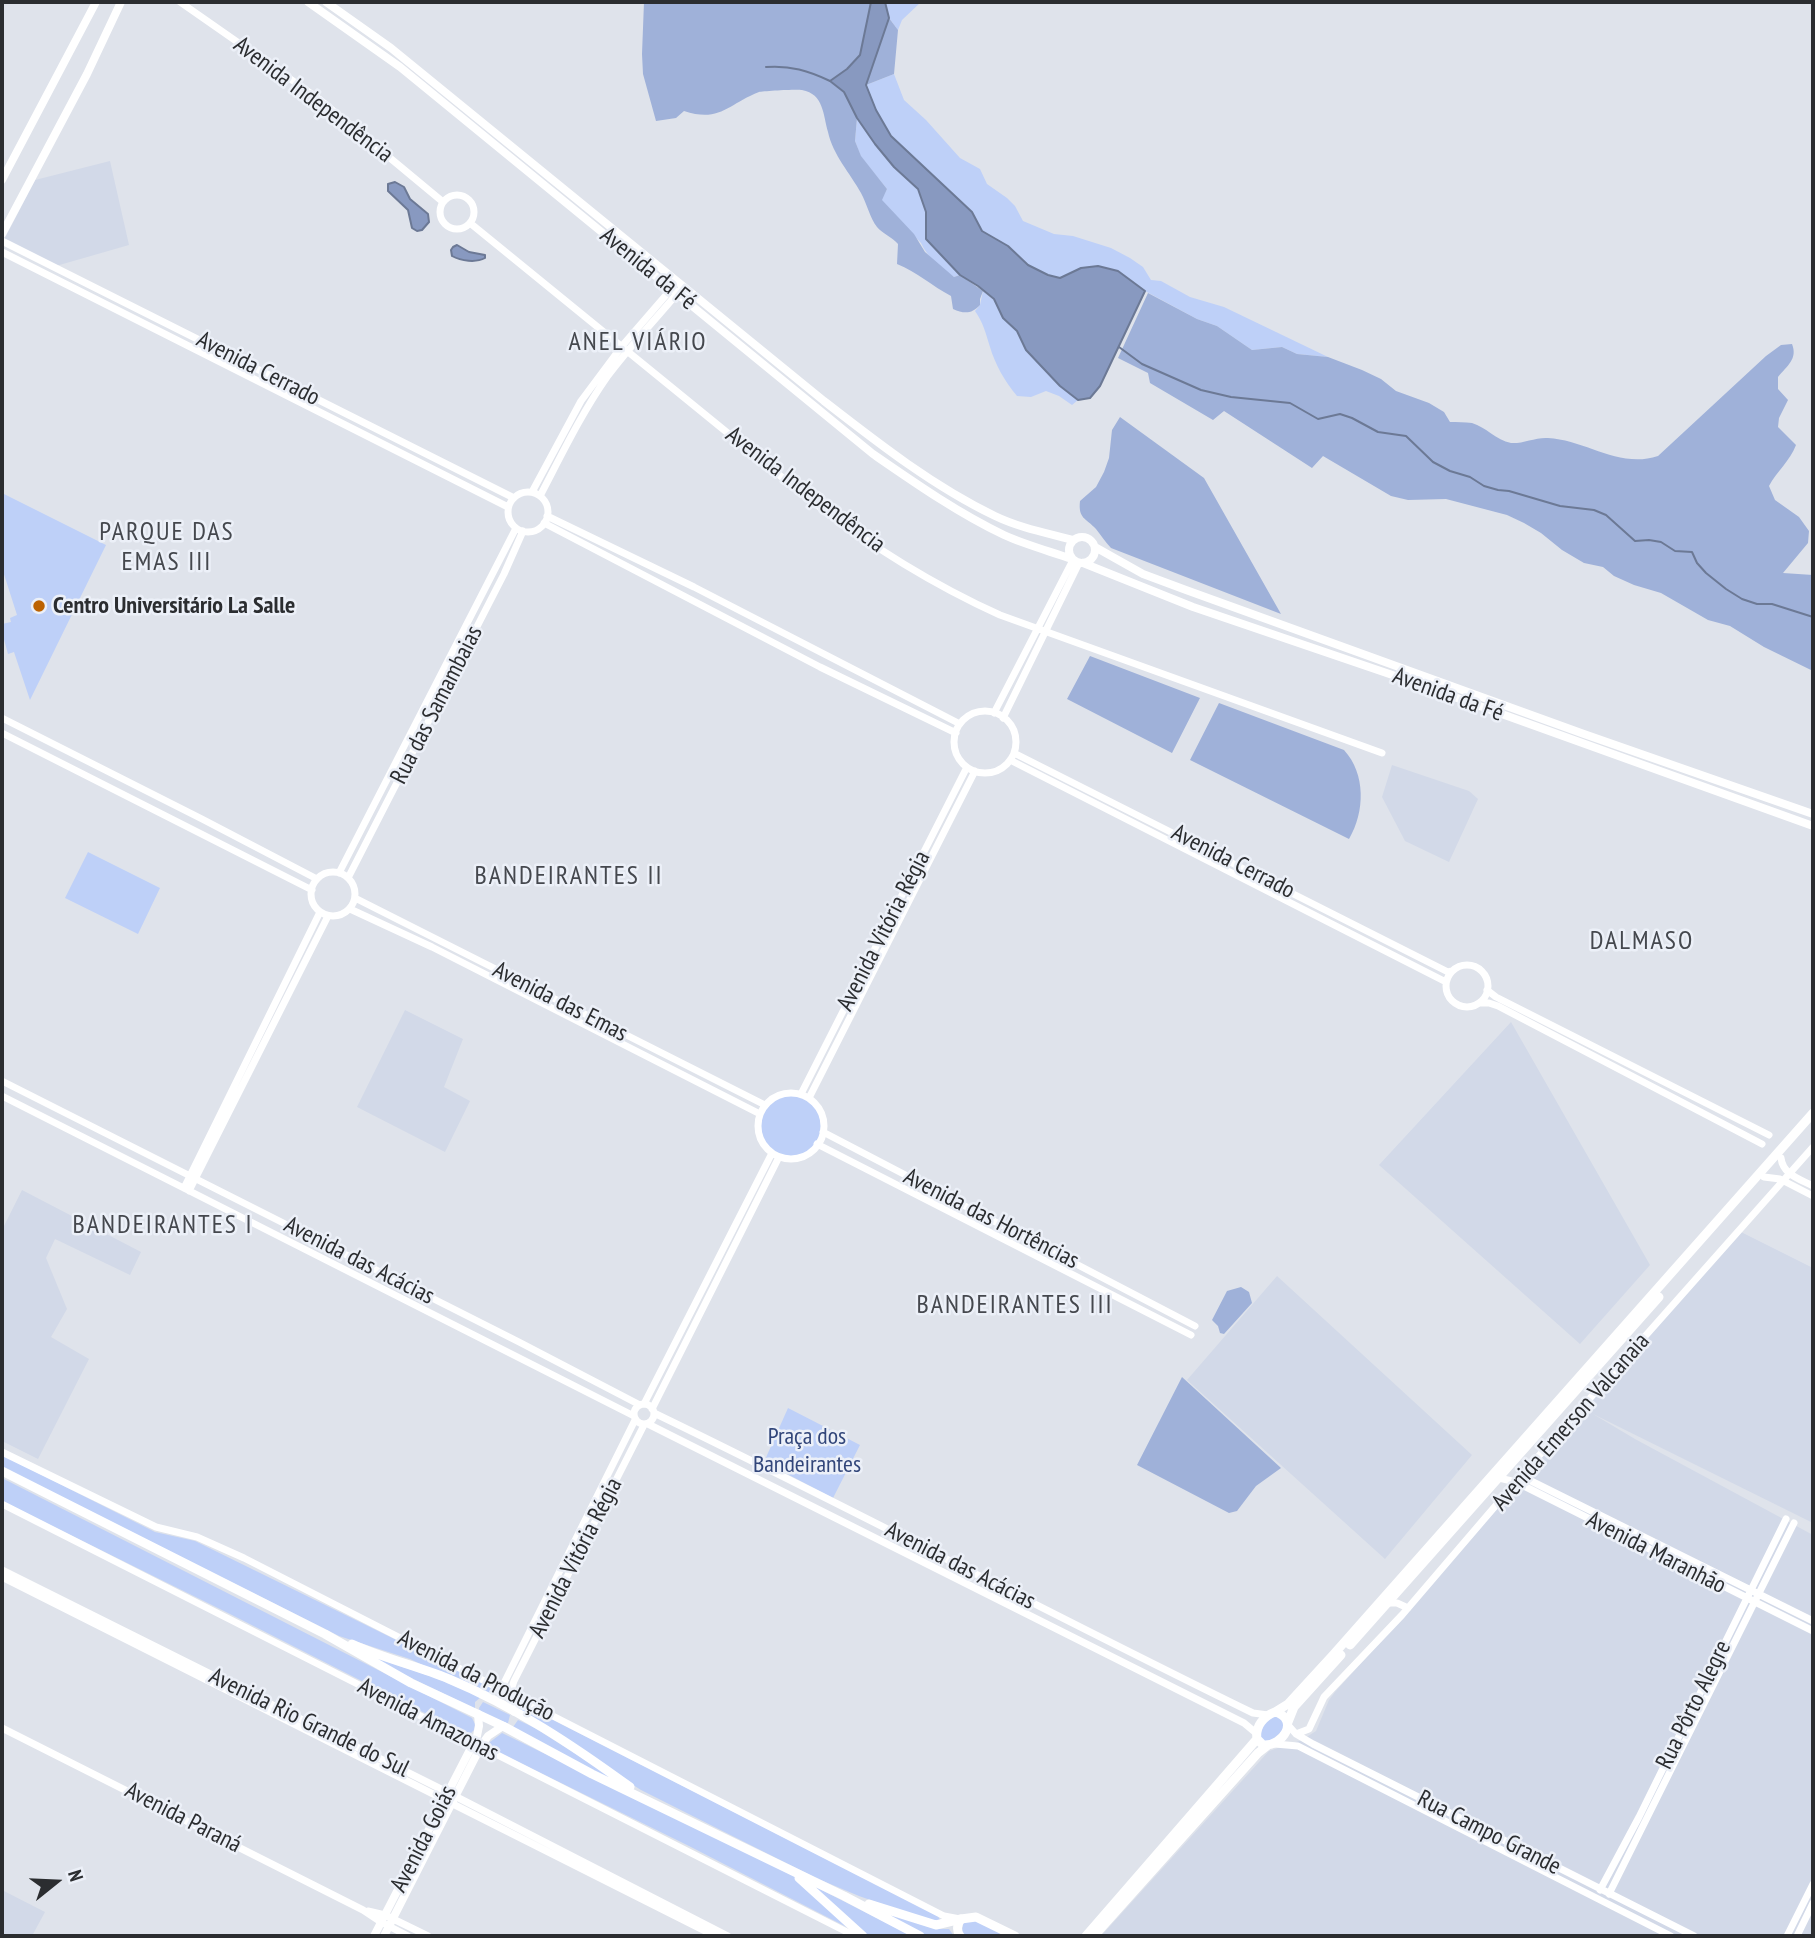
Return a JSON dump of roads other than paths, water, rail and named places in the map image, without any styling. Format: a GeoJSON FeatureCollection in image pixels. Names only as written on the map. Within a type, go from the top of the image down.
{"type":"FeatureCollection","features":[{"type":"Feature","properties":{"kind":"main road"},"geometry":{"type":"LineString","coordinates":[[2,180],[96,2]]}},
{"type":"Feature","properties":{"kind":"main road"},"geometry":{"type":"LineString","coordinates":[[2,234],[87,74],[121,2]]}},
{"type":"Feature","properties":{"kind":"main road","name":"Avenida da Fé"},"geometry":{"type":"LineString","coordinates":[[308,2],[400,67],[885,448],[996,517],[1030,530],[1073,540]]}},
{"type":"Feature","properties":{"kind":"main road","name":"Avenida da Fé"},"geometry":{"type":"LineString","coordinates":[[326,2],[391,48],[678,287],[873,454],[918,486],[1003,534],[1193,607],[1410,681],[1813,826]]}},
{"type":"Feature","properties":{"kind":"main road"},"geometry":{"type":"LineString","coordinates":[[1079,537],[1087,538],[1095,547],[1093,558],[1077,561],[1068,549],[1073,540],[1079,537]]}},
{"type":"Feature","properties":{"kind":"main road","name":"Avenida da Fé"},"geometry":{"type":"LineString","coordinates":[[1095,547],[1143,574],[1186,590],[1813,814]]}},
{"type":"Feature","properties":{"kind":"main road"},"geometry":{"type":"LineString","coordinates":[[1086,1936],[1256,1736],[1261,1723],[1287,1704],[1333,1655],[1813,1113]]}},
{"type":"Feature","properties":{"kind":"main road"},"geometry":{"type":"LineString","coordinates":[[1094,1936],[1258,1753],[1283,1737],[1294,1707],[1813,1122]]}},
{"type":"Feature","properties":{"kind":"main road"},"geometry":{"type":"LineString","coordinates":[[2,1471],[325,1634],[411,1682],[503,1726],[592,1774],[844,1896],[920,1936]]}},
{"type":"Feature","properties":{"kind":"main road"},"geometry":{"type":"LineString","coordinates":[[325,1634],[452,1680],[514,1712],[573,1746],[648,1801]]}},
{"type":"Feature","properties":{"kind":"main road"},"geometry":{"type":"LineString","coordinates":[[477,1745],[480,1726],[478,1703],[486,1698]]}},
{"type":"Feature","properties":{"kind":"main road"},"geometry":{"type":"LineString","coordinates":[[477,1745],[511,1722],[514,1712]]}},
{"type":"Feature","properties":{"kind":"main road"},"geometry":{"type":"LineString","coordinates":[[1272,1714],[1283,1715],[1288,1723]]}},
{"type":"Feature","properties":{"kind":"main road"},"geometry":{"type":"LineString","coordinates":[[1256,1736],[1260,1743],[1271,1745]]}},
{"type":"Feature","properties":{"kind":"main road","name":"Avenida Goiás"},"geometry":{"type":"LineString","coordinates":[[374,1936],[387,1921],[477,1745]]}},
{"type":"Feature","properties":{"kind":"main road"},"geometry":{"type":"LineString","coordinates":[[793,1872],[863,1936]]}},
{"type":"Feature","properties":{"kind":"main road"},"geometry":{"type":"LineString","coordinates":[[844,1896],[931,1924],[939,1925],[946,1919],[976,1917],[1015,1936]]}},
{"type":"Feature","properties":{"kind":"main road"},"geometry":{"type":"LineString","coordinates":[[959,1934],[958,1925],[961,1919]]}},
{"type":"Feature","properties":{"kind":"main road","name":"Avenida Goiás"},"geometry":{"type":"LineString","coordinates":[[384,1936],[387,1921]]}},
{"type":"Feature","properties":{"kind":"street","name":"Avenida Independência"},"geometry":{"type":"LineString","coordinates":[[180,2],[320,99],[443,202]]}},
{"type":"Feature","properties":{"kind":"street"},"geometry":{"type":"LineString","coordinates":[[455,196],[468,200],[474,211],[470,223],[459,229],[447,226],[440,215],[443,202],[455,196]]}},
{"type":"Feature","properties":{"kind":"street","name":"Avenida Independência"},"geometry":{"type":"LineString","coordinates":[[470,223],[840,523],[878,548],[968,600],[1000,615],[1382,752]]}},
{"type":"Feature","properties":{"kind":"street","name":"Avenida Cerrado"},"geometry":{"type":"LineString","coordinates":[[2,241],[514,498]]}},
{"type":"Feature","properties":{"kind":"street","name":"Avenida Cerrado"},"geometry":{"type":"LineString","coordinates":[[2,252],[508,507]]}},
{"type":"Feature","properties":{"kind":"street"},"geometry":{"type":"LineString","coordinates":[[536,494],[581,401],[678,287]]}},
{"type":"Feature","properties":{"kind":"street"},"geometry":{"type":"LineString","coordinates":[[522,493],[536,494],[546,505],[545,520],[534,530],[519,529],[510,521],[508,507],[514,498],[522,493]]}},
{"type":"Feature","properties":{"kind":"street"},"geometry":{"type":"LineString","coordinates":[[545,520],[694,587],[960,724]]}},
{"type":"Feature","properties":{"kind":"street"},"geometry":{"type":"LineString","coordinates":[[545,520],[820,667],[956,733]]}},
{"type":"Feature","properties":{"kind":"street","name":"Rua das Samambaias"},"geometry":{"type":"LineString","coordinates":[[340,873],[519,529]]}},
{"type":"Feature","properties":{"kind":"street","name":"Rua das Samambaias"},"geometry":{"type":"LineString","coordinates":[[348,878],[499,584],[519,529]]}},
{"type":"Feature","properties":{"kind":"street"},"geometry":{"type":"LineString","coordinates":[[1003,718],[1077,561]]}},
{"type":"Feature","properties":{"kind":"street"},"geometry":{"type":"LineString","coordinates":[[994,713],[1043,629]]}},
{"type":"Feature","properties":{"kind":"street"},"geometry":{"type":"LineString","coordinates":[[985,711],[994,713],[1003,718],[1013,731],[1015,742],[1012,756],[998,770],[990,772],[971,769],[960,760],[956,752],[956,733],[967,717],[985,711]]}},
{"type":"Feature","properties":{"kind":"street"},"geometry":{"type":"LineString","coordinates":[[2,718],[317,879]]}},
{"type":"Feature","properties":{"kind":"street"},"geometry":{"type":"LineString","coordinates":[[2,733],[312,890]]}},
{"type":"Feature","properties":{"kind":"street","name":"Avenida Cerrado"},"geometry":{"type":"LineString","coordinates":[[1012,756],[1447,972],[1451,971]]}},
{"type":"Feature","properties":{"kind":"street","name":"Avenida Cerrado"},"geometry":{"type":"LineString","coordinates":[[1012,756],[1446,982]]}},
{"type":"Feature","properties":{"kind":"street","name":"Avenida Vitória Régia"},"geometry":{"type":"LineString","coordinates":[[805,1096],[971,769]]}},
{"type":"Feature","properties":{"kind":"street"},"geometry":{"type":"LineString","coordinates":[[327,873],[340,873],[348,878],[355,889],[355,898],[350,909],[342,915],[328,916],[320,912],[312,900],[312,890],[317,879],[327,873]]}},
{"type":"Feature","properties":{"kind":"street","name":"Avenida das Emas"},"geometry":{"type":"LineString","coordinates":[[355,898],[765,1105]]}},
{"type":"Feature","properties":{"kind":"street","name":"Avenida das Emas"},"geometry":{"type":"LineString","coordinates":[[350,909],[432,947],[760,1114]]}},
{"type":"Feature","properties":{"kind":"street"},"geometry":{"type":"LineString","coordinates":[[193,1177],[320,912]]}},
{"type":"Feature","properties":{"kind":"street"},"geometry":{"type":"LineString","coordinates":[[186,1189],[328,916]]}},
{"type":"Feature","properties":{"kind":"street"},"geometry":{"type":"LineString","coordinates":[[1762,1143],[1498,1006],[1489,1003],[1468,1007],[1457,1005],[1447,993],[1446,982],[1451,971],[1465,965],[1476,967],[1485,975],[1488,990],[1496,998],[1769,1135]]}},
{"type":"Feature","properties":{"kind":"street"},"geometry":{"type":"LineString","coordinates":[[1479,1003],[1488,990]]}},
{"type":"Feature","properties":{"kind":"street","name":"Avenida das Acácias"},"geometry":{"type":"LineString","coordinates":[[2,1081],[642,1405]]}},
{"type":"Feature","properties":{"kind":"street"},"geometry":{"type":"LineString","coordinates":[[792,1092],[805,1096],[821,1113],[824,1122],[817,1144],[807,1154],[798,1158],[788,1159],[775,1155],[765,1147],[758,1131],[760,1114],[772,1098],[782,1094],[792,1092]]}},
{"type":"Feature","properties":{"kind":"street","name":"Avenida das Acácias"},"geometry":{"type":"LineString","coordinates":[[2,1096],[634,1418]]}},
{"type":"Feature","properties":{"kind":"street","name":"Avenida das Hortências"},"geometry":{"type":"LineString","coordinates":[[823,1132],[1195,1326]]}},
{"type":"Feature","properties":{"kind":"street","name":"Avenida das Hortências"},"geometry":{"type":"LineString","coordinates":[[817,1144],[1191,1335]]}},
{"type":"Feature","properties":{"kind":"street","name":"Avenida Emerson Valcanaia"},"geometry":{"type":"LineString","coordinates":[[1296,1734],[1307,1731],[1326,1695],[1408,1608],[1813,1147]]}},
{"type":"Feature","properties":{"kind":"street"},"geometry":{"type":"LineString","coordinates":[[775,1155],[653,1411],[652,1420],[646,1424],[634,1418],[635,1409],[642,1405],[775,1155]]}},
{"type":"Feature","properties":{"kind":"street"},"geometry":{"type":"LineString","coordinates":[[1781,1158],[1783,1167],[1790,1174],[1813,1186]]}},
{"type":"Feature","properties":{"kind":"street"},"geometry":{"type":"LineString","coordinates":[[1764,1177],[1774,1177],[1813,1196]]}},
{"type":"Feature","properties":{"kind":"street"},"geometry":{"type":"LineString","coordinates":[[642,1405],[653,1411]]}},
{"type":"Feature","properties":{"kind":"street","name":"Avenida das Acácias"},"geometry":{"type":"LineString","coordinates":[[653,1411],[1253,1713],[1272,1714]]}},
{"type":"Feature","properties":{"kind":"street","name":"Avenida Vitória Régia"},"geometry":{"type":"LineString","coordinates":[[501,1689],[634,1418]]}},
{"type":"Feature","properties":{"kind":"street","name":"Avenida Vitória Régia"},"geometry":{"type":"LineString","coordinates":[[510,1693],[646,1424]]}},
{"type":"Feature","properties":{"kind":"street","name":"Avenida das Acácias"},"geometry":{"type":"LineString","coordinates":[[646,1424],[1244,1723],[1256,1736]]}},
{"type":"Feature","properties":{"kind":"street","name":"Avenida da Produção"},"geometry":{"type":"LineString","coordinates":[[2,1452],[156,1527],[197,1537],[244,1558],[946,1919]]}},
{"type":"Feature","properties":{"kind":"street"},"geometry":{"type":"LineString","coordinates":[[1514,1461],[1519,1479]]}},
{"type":"Feature","properties":{"kind":"street","name":"Avenida Maranhão"},"geometry":{"type":"LineString","coordinates":[[1499,1478],[1519,1479],[1753,1597],[1813,1631]]}},
{"type":"Feature","properties":{"kind":"street","name":"Avenida Amazonas"},"geometry":{"type":"LineString","coordinates":[[2,1504],[855,1936]]}},
{"type":"Feature","properties":{"kind":"street","name":"Rua Pôrto Alegre"},"geometry":{"type":"LineString","coordinates":[[1609,1894],[1753,1597],[1786,1519]]}},
{"type":"Feature","properties":{"kind":"street","name":"Rua Pôrto Alegre"},"geometry":{"type":"LineString","coordinates":[[1600,1890],[1794,1523]]}},
{"type":"Feature","properties":{"kind":"street","name":"Avenida Rio Grande do Sul"},"geometry":{"type":"LineString","coordinates":[[2,1570],[715,1936]]}},
{"type":"Feature","properties":{"kind":"street","name":"Avenida Rio Grande do Sul"},"geometry":{"type":"LineString","coordinates":[[2,1577],[728,1936]]}},
{"type":"Feature","properties":{"kind":"street"},"geometry":{"type":"LineString","coordinates":[[1400,1590],[1408,1608]]}},
{"type":"Feature","properties":{"kind":"street","name":"Avenida Maranhão"},"geometry":{"type":"LineString","coordinates":[[1753,1597],[1813,1621]]}},
{"type":"Feature","properties":{"kind":"street"},"geometry":{"type":"LineString","coordinates":[[1387,1603],[1397,1603],[1408,1608]]}},
{"type":"Feature","properties":{"kind":"street"},"geometry":{"type":"LineString","coordinates":[[486,1698],[501,1689]]}},
{"type":"Feature","properties":{"kind":"street"},"geometry":{"type":"LineString","coordinates":[[510,1693],[514,1712]]}},
{"type":"Feature","properties":{"kind":"street","name":"Rua Campo Grande"},"geometry":{"type":"LineString","coordinates":[[1288,1723],[1296,1734],[1694,1936]]}},
{"type":"Feature","properties":{"kind":"street","name":"Avenida Paraná"},"geometry":{"type":"LineString","coordinates":[[2,1728],[363,1910],[428,1936]]}},
{"type":"Feature","properties":{"kind":"street","name":"Rua Campo Grande"},"geometry":{"type":"LineString","coordinates":[[1271,1745],[1297,1746],[1671,1936]]}},
{"type":"Feature","properties":{"kind":"street"},"geometry":{"type":"LineString","coordinates":[[1787,1936],[1813,1884]]}},
{"type":"Feature","properties":{"kind":"street"},"geometry":{"type":"LineString","coordinates":[[1797,1936],[1813,1903]]}},
{"type":"Feature","properties":{"kind":"street"},"geometry":{"type":"LineString","coordinates":[[946,1919],[959,1934]]}},
{"type":"Feature","properties":{"kind":"street","name":"Avenida Paraná"},"geometry":{"type":"LineString","coordinates":[[387,1921],[408,1936]]}},
{"type":"Feature","properties":{"kind":"waterway"},"geometry":{"type":"LineString","coordinates":[[766,67],[799,70],[830,81]]}},
{"type":"Feature","properties":{"kind":"waterway"},"geometry":{"type":"LineString","coordinates":[[1119,347],[1142,364],[1201,390],[1231,397],[1290,403],[1318,419],[1340,414],[1378,432],[1406,436],[1433,462],[1450,471],[1498,490],[1560,506],[1594,510],[1606,515],[1635,541],[1661,542],[1675,551],[1692,552],[1706,573],[1742,599],[1757,604],[1772,604],[1813,617]]}},
{"type":"Feature","properties":{"kind":"place","name":"Centro Universitário La Salle"},"geometry":{"type":"Point","coordinates":[39,606]}},
{"type":"Feature","properties":{"kind":"district","name":"ANEL VIÁRIO"},"geometry":{"type":"Point","coordinates":[638,343]}},
{"type":"Feature","properties":{"kind":"district","name":"PARQUE DAS EMAS III"},"geometry":{"type":"Point","coordinates":[167,548]}},
{"type":"Feature","properties":{"kind":"district","name":"BANDEIRANTES II"},"geometry":{"type":"Point","coordinates":[569,877]}},
{"type":"Feature","properties":{"kind":"district","name":"DALMASO"},"geometry":{"type":"Point","coordinates":[1642,942]}},
{"type":"Feature","properties":{"kind":"district","name":"BANDEIRANTES I"},"geometry":{"type":"Point","coordinates":[163,1226]}},
{"type":"Feature","properties":{"kind":"district","name":"BANDEIRANTES III"},"geometry":{"type":"Point","coordinates":[1015,1306]}},
{"type":"Feature","properties":{"kind":"park label","name":"Praça dos Bandeirantes"},"geometry":{"type":"Point","coordinates":[807,1451]}}]}
